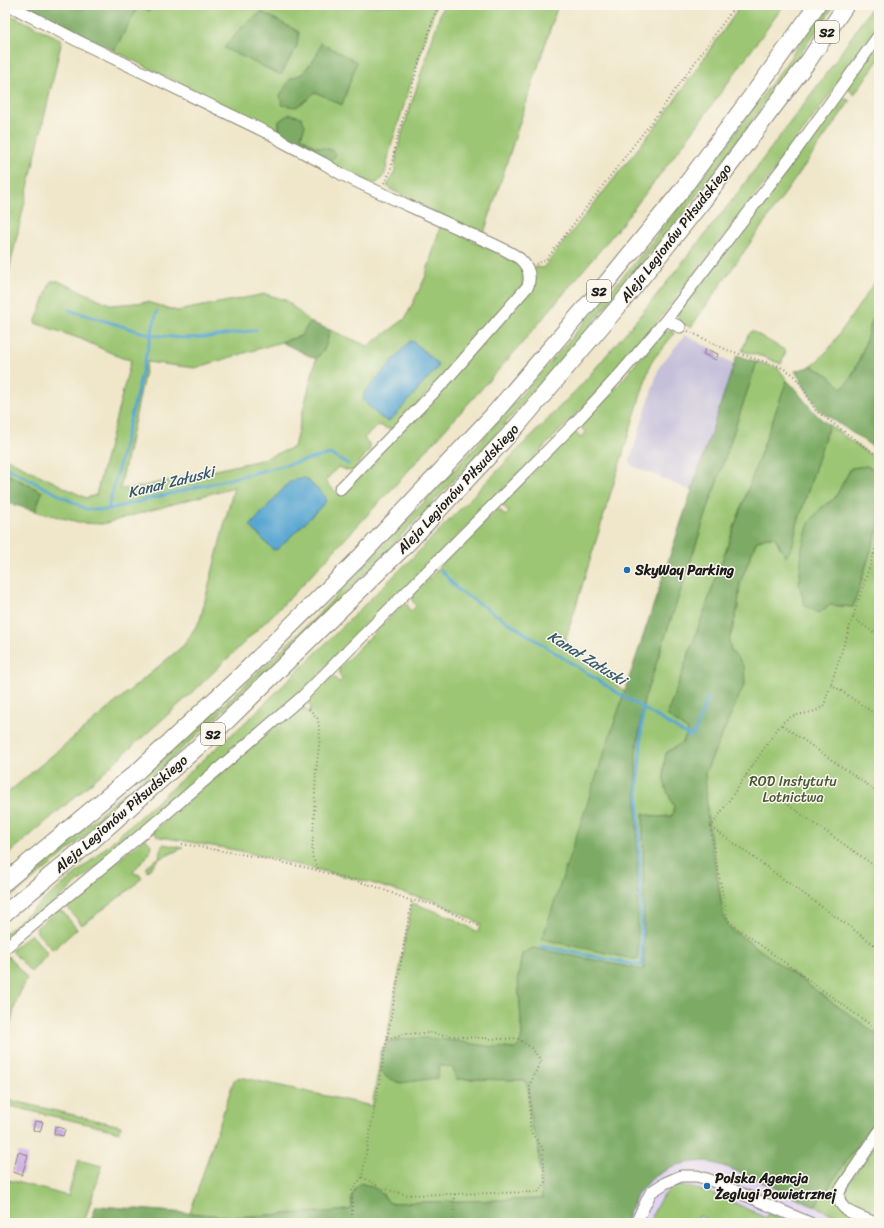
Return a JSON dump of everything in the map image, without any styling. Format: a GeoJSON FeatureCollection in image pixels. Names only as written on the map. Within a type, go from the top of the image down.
{"type":"FeatureCollection","features":[{"type":"Feature","properties":{"kind":"highway","name":"Aleja Legionów Piłsudskiego"},"geometry":{"type":"LineString","coordinates":[[5,882],[138,770],[242,674],[360,558],[492,416],[602,288],[681,191],[817,5]]}},
{"type":"Feature","properties":{"kind":"highway","name":"Aleja Legionów Piłsudskiego"},"geometry":{"type":"LineString","coordinates":[[5,913],[92,841],[227,721],[409,542],[518,425],[623,300],[703,201],[809,60],[846,5]]}},
{"type":"Feature","properties":{"kind":"lane"},"geometry":{"type":"LineString","coordinates":[[9,5],[78,41],[276,137],[376,192],[495,245],[520,260],[526,266],[530,279],[528,286],[446,380],[340,489]]}},
{"type":"Feature","properties":{"kind":"lane"},"geometry":{"type":"LineString","coordinates":[[5,948],[148,830],[302,697],[574,424],[622,373],[666,320],[794,153],[879,35]]}},
{"type":"Feature","properties":{"kind":"lane"},"geometry":{"type":"LineString","coordinates":[[666,320],[680,327]]}},
{"type":"Feature","properties":{"kind":"lane"},"geometry":{"type":"LineString","coordinates":[[876,1223],[844,1209],[840,1204],[838,1197],[840,1190],[879,1132]]}},
{"type":"Feature","properties":{"kind":"lane"},"geometry":{"type":"LineString","coordinates":[[636,1223],[651,1192],[672,1179],[681,1176],[696,1176],[710,1180],[810,1223]]}},
{"type":"Feature","properties":{"kind":"path"},"geometry":{"type":"LineString","coordinates":[[376,192],[384,184],[390,172],[397,139],[417,69],[439,5]]}},
{"type":"Feature","properties":{"kind":"path"},"geometry":{"type":"LineString","coordinates":[[526,266],[546,260],[663,107],[736,5]]}},
{"type":"Feature","properties":{"kind":"path"},"geometry":{"type":"LineString","coordinates":[[680,327],[728,350],[779,366],[793,374],[803,388],[816,412],[872,452],[879,455]]}},
{"type":"Feature","properties":{"kind":"path"},"geometry":{"type":"LineString","coordinates":[[879,538],[824,705],[821,709],[788,719],[781,724],[711,827],[713,846],[728,920],[879,1031]]}},
{"type":"Feature","properties":{"kind":"path"},"geometry":{"type":"LineString","coordinates":[[874,554],[879,558]]}},
{"type":"Feature","properties":{"kind":"path"},"geometry":{"type":"LineString","coordinates":[[852,618],[879,636]]}},
{"type":"Feature","properties":{"kind":"path"},"geometry":{"type":"LineString","coordinates":[[831,684],[879,717]]}},
{"type":"Feature","properties":{"kind":"path"},"geometry":{"type":"LineString","coordinates":[[309,709],[318,719],[320,737],[316,771],[312,856],[319,871]]}},
{"type":"Feature","properties":{"kind":"path"},"geometry":{"type":"LineString","coordinates":[[781,724],[879,792]]}},
{"type":"Feature","properties":{"kind":"path"},"geometry":{"type":"LineString","coordinates":[[746,775],[879,869]]}},
{"type":"Feature","properties":{"kind":"path"},"geometry":{"type":"LineString","coordinates":[[711,827],[879,948]]}},
{"type":"Feature","properties":{"kind":"path"},"geometry":{"type":"LineString","coordinates":[[182,844],[252,856],[319,871],[374,886],[412,900],[433,904],[479,926]]}},
{"type":"Feature","properties":{"kind":"path"},"geometry":{"type":"LineString","coordinates":[[352,1223],[352,1190],[362,1177],[412,900]]}},
{"type":"Feature","properties":{"kind":"path"},"geometry":{"type":"LineString","coordinates":[[362,1177],[384,1189],[408,1195],[538,1192],[545,1184],[543,1149],[530,1131],[530,1084],[541,1060],[531,1048],[517,1038],[501,1039],[462,1037],[430,1033],[404,1034],[387,1039]]}},
{"type":"Feature","properties":{"kind":"path"},"geometry":{"type":"LineString","coordinates":[[454,1223],[455,1194]]}},
{"type":"Feature","properties":{"kind":"shaded area"},"geometry":{"type":"Polygon","coordinates":[[[685,335],[719,353],[718,356],[735,364],[692,491],[631,465],[630,461],[659,367],[685,335]]]}},
{"type":"Feature","properties":{"kind":"shaded area","name":"Polska Agencja Żeglugi Powietrznej"},"geometry":{"type":"Polygon","coordinates":[[[707,1161],[729,1168],[851,1223],[625,1223],[638,1193],[653,1178],[671,1167],[686,1163],[707,1161]]]}},
{"type":"Feature","properties":{"kind":"green space"},"geometry":{"type":"Polygon","coordinates":[[[27,5],[139,5],[114,51],[27,5]]]}},
{"type":"Feature","properties":{"kind":"green space"},"geometry":{"type":"Polygon","coordinates":[[[139,5],[149,11],[152,5],[372,5],[377,7],[378,5],[436,5],[390,149],[385,174],[375,184],[358,178],[329,163],[332,150],[314,146],[301,137],[305,125],[279,121],[279,132],[114,51],[139,5]],[[316,57],[302,74],[290,79],[307,100],[315,92],[316,57]]]}},
{"type":"Feature","properties":{"kind":"green space"},"geometry":{"type":"Polygon","coordinates":[[[139,5],[152,5],[149,11],[139,5]]]}},
{"type":"Feature","properties":{"kind":"green space"},"geometry":{"type":"Polygon","coordinates":[[[443,5],[558,5],[482,236],[390,189],[387,186],[395,171],[396,157],[402,133],[443,5]]]}},
{"type":"Feature","properties":{"kind":"green space"},"geometry":{"type":"Polygon","coordinates":[[[733,5],[784,5],[688,138],[621,225],[518,348],[400,480],[291,597],[193,692],[98,777],[5,857],[5,795],[184,645],[200,620],[234,487],[102,524],[82,523],[35,511],[42,492],[5,473],[5,458],[86,498],[96,495],[131,360],[122,358],[81,339],[35,323],[51,281],[58,281],[112,305],[147,302],[177,311],[265,294],[286,300],[310,322],[301,336],[195,368],[147,362],[120,489],[135,488],[261,460],[294,447],[316,359],[325,348],[330,330],[368,346],[405,319],[425,278],[441,224],[521,266],[523,273],[523,285],[468,349],[395,428],[388,429],[379,425],[364,438],[369,444],[370,450],[352,471],[338,467],[325,481],[339,495],[391,441],[531,288],[531,269],[535,267],[543,268],[663,117],[737,11],[733,5]]]}},
{"type":"Feature","properties":{"kind":"green space"},"geometry":{"type":"Polygon","coordinates":[[[827,5],[835,5],[690,204],[588,328],[498,432],[405,532],[309,630],[109,815],[5,902],[5,896],[52,857],[233,696],[317,616],[471,452],[560,351],[637,260],[707,172],[827,5]]]}},
{"type":"Feature","properties":{"kind":"green space"},"geometry":{"type":"Polygon","coordinates":[[[873,5],[879,5],[879,27],[871,39],[758,192],[622,367],[432,562],[302,692],[5,944],[5,933],[86,865],[251,717],[419,551],[583,383],[643,312],[730,203],[832,66],[873,5]]]}},
{"type":"Feature","properties":{"kind":"green space"},"geometry":{"type":"Polygon","coordinates":[[[5,12],[62,40],[5,288],[5,12]]]}},
{"type":"Feature","properties":{"kind":"green space"},"geometry":{"type":"Polygon","coordinates":[[[262,12],[299,32],[297,46],[281,75],[224,48],[243,26],[262,12]]]}},
{"type":"Feature","properties":{"kind":"green space"},"geometry":{"type":"Polygon","coordinates":[[[879,39],[879,59],[854,95],[847,88],[879,39]]]}},
{"type":"Feature","properties":{"kind":"green space"},"geometry":{"type":"Polygon","coordinates":[[[321,43],[357,62],[342,105],[315,92],[307,100],[296,107],[282,105],[280,96],[290,79],[302,74],[316,57],[321,43]]]}},
{"type":"Feature","properties":{"kind":"green space"},"geometry":{"type":"Polygon","coordinates":[[[841,97],[850,101],[691,327],[683,324],[678,319],[678,310],[841,97]]]}},
{"type":"Feature","properties":{"kind":"green space"},"geometry":{"type":"Polygon","coordinates":[[[290,114],[301,117],[305,125],[301,137],[314,146],[332,150],[336,155],[329,163],[279,132],[279,121],[290,114]]]}},
{"type":"Feature","properties":{"kind":"green space"},"geometry":{"type":"Polygon","coordinates":[[[879,276],[879,305],[861,355],[849,382],[842,388],[830,376],[812,366],[829,349],[879,276]]]}},
{"type":"Feature","properties":{"kind":"green space"},"geometry":{"type":"Polygon","coordinates":[[[879,305],[879,451],[819,410],[795,371],[812,366],[830,376],[842,388],[855,371],[860,360],[870,325],[879,305]]]}},
{"type":"Feature","properties":{"kind":"green space"},"geometry":{"type":"Polygon","coordinates":[[[310,322],[330,330],[325,348],[316,359],[281,342],[301,336],[310,322]]]}},
{"type":"Feature","properties":{"kind":"green space"},"geometry":{"type":"Polygon","coordinates":[[[672,330],[674,334],[651,362],[563,648],[626,692],[623,699],[636,752],[644,700],[757,362],[778,368],[787,380],[667,715],[688,731],[683,742],[666,753],[664,780],[674,806],[672,816],[656,817],[643,813],[644,971],[533,948],[522,954],[518,978],[522,1035],[520,1044],[515,1049],[398,1039],[386,1043],[412,903],[449,916],[478,932],[481,924],[433,900],[413,896],[368,882],[241,851],[161,837],[157,836],[153,831],[298,706],[304,707],[308,712],[311,709],[308,701],[309,697],[328,678],[335,678],[339,682],[343,679],[339,674],[339,668],[402,605],[407,604],[410,612],[416,606],[412,600],[414,593],[438,569],[440,565],[497,509],[500,510],[505,516],[509,512],[503,506],[503,503],[573,432],[581,438],[586,432],[581,428],[580,424],[621,382],[661,332],[672,330]]]}},
{"type":"Feature","properties":{"kind":"green space"},"geometry":{"type":"Polygon","coordinates":[[[752,331],[786,351],[781,364],[764,357],[742,351],[748,335],[752,331]]]}},
{"type":"Feature","properties":{"kind":"green space"},"geometry":{"type":"Polygon","coordinates":[[[737,355],[757,362],[644,700],[636,752],[638,960],[542,939],[737,355]]]}},
{"type":"Feature","properties":{"kind":"green space"},"geometry":{"type":"Polygon","coordinates":[[[787,380],[817,415],[829,425],[797,525],[792,548],[786,557],[775,537],[766,537],[756,542],[740,583],[738,607],[729,641],[731,651],[744,667],[745,683],[705,773],[708,823],[724,918],[731,929],[879,1036],[879,1115],[815,1206],[729,1168],[706,1161],[686,1163],[671,1167],[653,1178],[638,1193],[625,1223],[90,1223],[96,1206],[236,1217],[339,1211],[352,1209],[353,1195],[355,1189],[360,1183],[377,1190],[389,1203],[542,1199],[538,1140],[531,1126],[528,1086],[524,1080],[456,1079],[453,1068],[440,1065],[437,1078],[400,1083],[386,1077],[379,1067],[380,1052],[386,1043],[402,1039],[418,1038],[450,1040],[499,1048],[515,1049],[520,1044],[522,1035],[518,978],[522,954],[533,948],[644,970],[643,813],[656,817],[672,816],[674,806],[664,780],[666,753],[683,742],[688,731],[667,715],[787,380]]]}},
{"type":"Feature","properties":{"kind":"green space","name":"ROD Instytutu Lotnictwa"},"geometry":{"type":"Polygon","coordinates":[[[829,425],[879,461],[879,473],[867,466],[851,468],[835,498],[821,508],[830,605],[853,607],[879,525],[879,1036],[731,929],[724,918],[708,823],[705,773],[745,683],[739,659],[731,651],[729,641],[738,607],[740,583],[756,542],[766,537],[775,537],[780,548],[792,548],[797,525],[829,425]]]}},
{"type":"Feature","properties":{"kind":"green space"},"geometry":{"type":"Polygon","coordinates":[[[867,466],[879,473],[879,525],[853,607],[830,605],[819,613],[805,606],[799,584],[802,547],[809,523],[821,508],[835,498],[851,468],[867,466]]]}},
{"type":"Feature","properties":{"kind":"green space"},"geometry":{"type":"Polygon","coordinates":[[[5,473],[42,492],[35,511],[5,502],[5,473]]]}},
{"type":"Feature","properties":{"kind":"green space"},"geometry":{"type":"Polygon","coordinates":[[[145,838],[151,845],[149,853],[133,871],[135,874],[142,877],[134,886],[82,925],[67,907],[67,903],[145,838]]]}},
{"type":"Feature","properties":{"kind":"green space"},"geometry":{"type":"Polygon","coordinates":[[[164,844],[183,848],[159,859],[160,849],[164,844]]]}},
{"type":"Feature","properties":{"kind":"green space"},"geometry":{"type":"Polygon","coordinates":[[[156,859],[159,859],[147,872],[146,867],[156,859]]]}},
{"type":"Feature","properties":{"kind":"green space"},"geometry":{"type":"Polygon","coordinates":[[[58,910],[63,912],[77,929],[53,950],[37,933],[36,928],[58,910]]]}},
{"type":"Feature","properties":{"kind":"green space"},"geometry":{"type":"Polygon","coordinates":[[[32,935],[48,954],[31,972],[13,952],[13,948],[32,935]]]}},
{"type":"Feature","properties":{"kind":"green space"},"geometry":{"type":"Polygon","coordinates":[[[5,956],[9,957],[27,978],[15,1007],[5,1058],[5,956]]]}},
{"type":"Feature","properties":{"kind":"green space"},"geometry":{"type":"Polygon","coordinates":[[[440,1065],[453,1068],[456,1079],[524,1080],[528,1086],[531,1126],[538,1140],[542,1199],[389,1203],[383,1194],[351,1197],[352,1209],[339,1211],[236,1217],[190,1213],[234,1080],[240,1077],[372,1106],[379,1067],[386,1077],[440,1065]]]}},
{"type":"Feature","properties":{"kind":"green space"},"geometry":{"type":"Polygon","coordinates":[[[5,1099],[121,1126],[119,1132],[5,1105],[5,1099]]]}},
{"type":"Feature","properties":{"kind":"green space"},"geometry":{"type":"Polygon","coordinates":[[[879,1115],[879,1127],[835,1197],[871,1223],[851,1223],[815,1206],[879,1115]]]}},
{"type":"Feature","properties":{"kind":"green space"},"geometry":{"type":"Polygon","coordinates":[[[879,1139],[879,1221],[850,1207],[844,1197],[843,1191],[879,1139]]]}},
{"type":"Feature","properties":{"kind":"green space"},"geometry":{"type":"Polygon","coordinates":[[[78,1160],[102,1166],[84,1223],[5,1223],[5,1179],[68,1196],[78,1160]]]}},
{"type":"Feature","properties":{"kind":"green space"},"geometry":{"type":"Polygon","coordinates":[[[676,1186],[688,1187],[711,1193],[734,1202],[766,1218],[769,1213],[787,1221],[788,1223],[714,1223],[699,1216],[696,1223],[691,1223],[680,1218],[678,1223],[649,1223],[662,1197],[670,1189],[676,1186]]]}},
{"type":"Feature","properties":{"kind":"water"},"geometry":{"type":"Polygon","coordinates":[[[410,341],[414,342],[437,363],[438,367],[393,418],[388,421],[384,420],[363,400],[364,393],[410,341]]]}},
{"type":"Feature","properties":{"kind":"water"},"geometry":{"type":"Polygon","coordinates":[[[305,478],[326,497],[325,503],[278,549],[273,550],[250,526],[290,481],[305,478]]]}},
{"type":"Feature","properties":{"kind":"building"},"geometry":{"type":"Polygon","coordinates":[[[706,349],[718,354],[716,360],[703,354],[706,349]]]}},
{"type":"Feature","properties":{"kind":"building"},"geometry":{"type":"Polygon","coordinates":[[[35,1121],[43,1122],[40,1132],[33,1130],[35,1121]]]}},
{"type":"Feature","properties":{"kind":"building"},"geometry":{"type":"Polygon","coordinates":[[[55,1126],[65,1129],[63,1136],[54,1134],[55,1126]]]}},
{"type":"Feature","properties":{"kind":"building"},"geometry":{"type":"Polygon","coordinates":[[[18,1152],[28,1155],[22,1175],[13,1172],[18,1152]]]}},
{"type":"Feature","properties":{"kind":"waterway"},"geometry":{"type":"LineString","coordinates":[[69,310],[151,335],[184,338],[211,337],[256,330]]}},
{"type":"Feature","properties":{"kind":"waterway"},"geometry":{"type":"LineString","coordinates":[[108,510],[157,311]]}},
{"type":"Feature","properties":{"kind":"waterway","name":"Kanał Załuski"},"geometry":{"type":"LineString","coordinates":[[5,467],[86,509],[105,510],[330,454],[348,464]]}},
{"type":"Feature","properties":{"kind":"waterway","name":"Kanał Załuski"},"geometry":{"type":"LineString","coordinates":[[441,570],[458,590],[621,695],[689,736],[694,734],[708,697]]}},
{"type":"Feature","properties":{"kind":"waterway"},"geometry":{"type":"LineString","coordinates":[[540,946],[642,966],[638,784],[643,707]]}},
{"type":"Feature","properties":{"kind":"place","name":"SkyWay Parking"},"geometry":{"type":"Point","coordinates":[627,570]}},
{"type":"Feature","properties":{"kind":"place","name":"Polska Agencja Żeglugi Powietrznej"},"geometry":{"type":"Point","coordinates":[707,1186]}}]}
